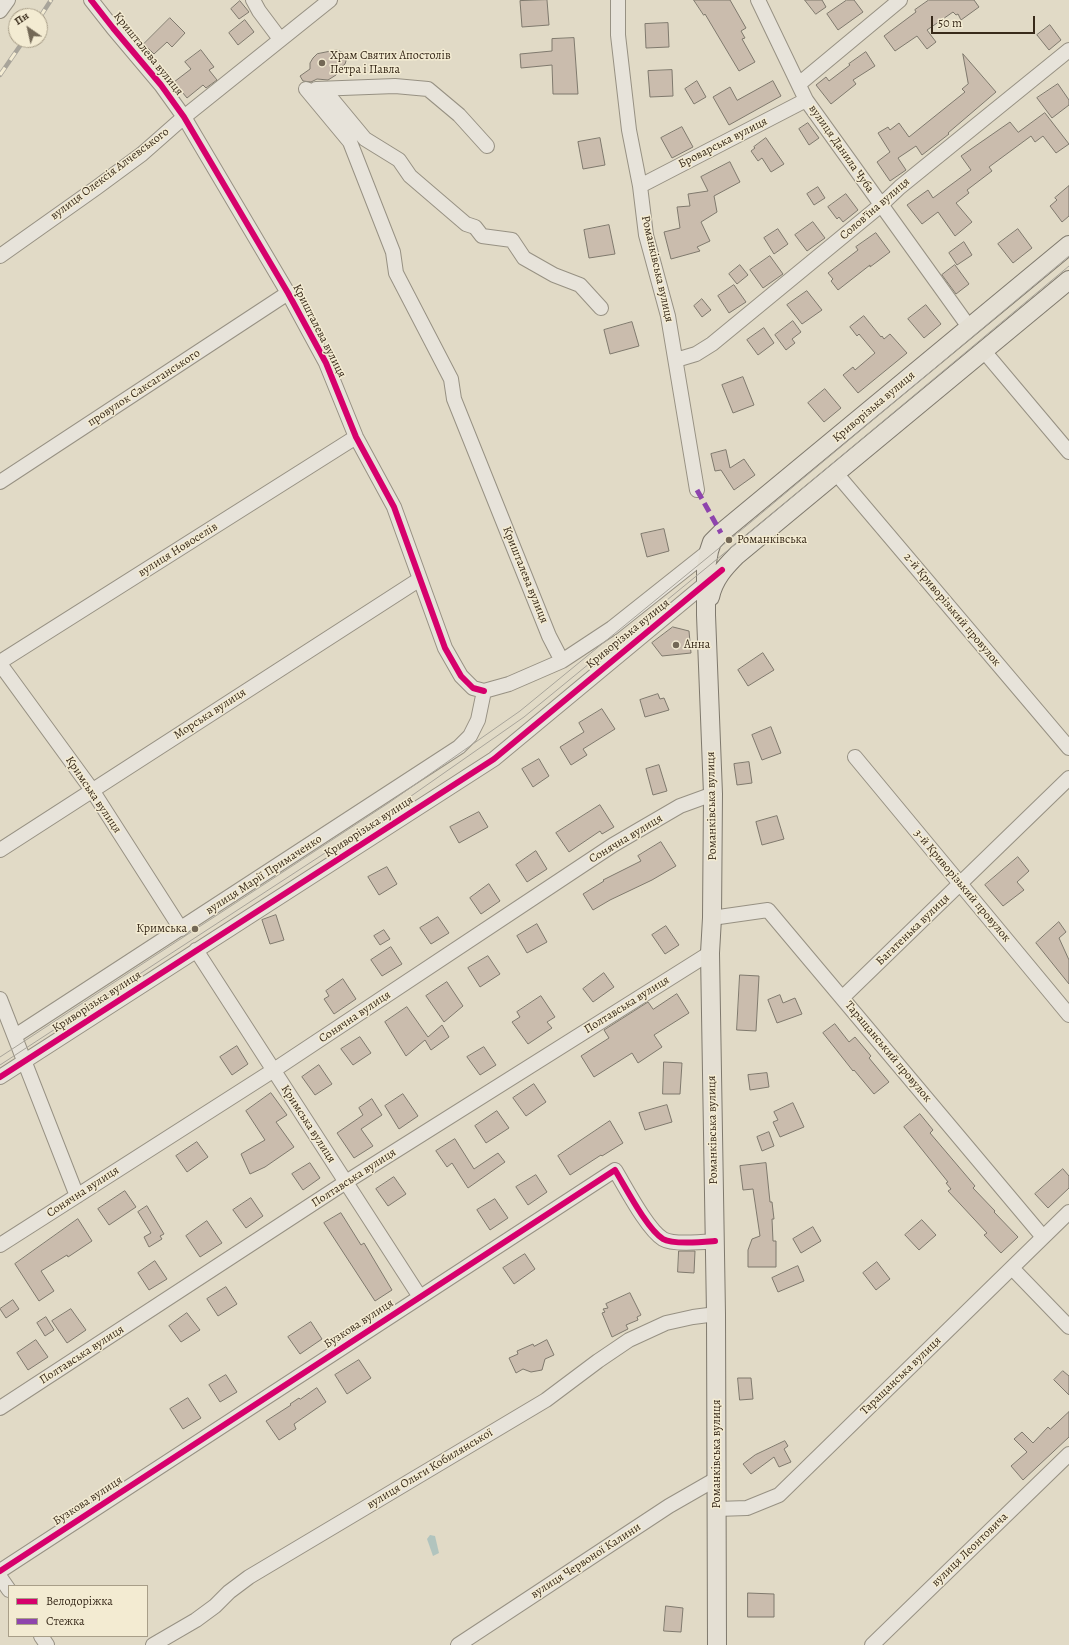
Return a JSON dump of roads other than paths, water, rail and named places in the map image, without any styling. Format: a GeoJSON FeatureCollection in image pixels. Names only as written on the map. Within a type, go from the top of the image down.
{"type":"FeatureCollection","features":[{"type":"Feature","properties":{"kind":"main road","name":"Криворізька вулиця"},"geometry":{"type":"LineString","coordinates":[[706,615],[706,568],[709,551],[712,542],[721,532],[1069,245]]}},
{"type":"Feature","properties":{"kind":"main road","name":"Криворізька вулиця"},"geometry":{"type":"LineString","coordinates":[[706,615],[712,586],[722,570],[737,555],[835,472],[1069,280]]}},
{"type":"Feature","properties":{"kind":"main road","name":"Романківська вулиця"},"geometry":{"type":"LineString","coordinates":[[706,615],[712,794],[712,918],[710,953],[716,1314],[717,1645]]}},
{"type":"Feature","properties":{"kind":"street"},"geometry":{"type":"LineString","coordinates":[[0,11],[8,0]]}},
{"type":"Feature","properties":{"kind":"street","name":"Кришталева вулиця"},"geometry":{"type":"LineString","coordinates":[[91,0],[161,85],[184,117],[288,293],[326,363],[356,437],[394,507],[445,648],[462,676],[473,688],[484,691]]}},
{"type":"Feature","properties":{"kind":"street"},"geometry":{"type":"LineString","coordinates":[[253,0],[259,11],[280,39]]}},
{"type":"Feature","properties":{"kind":"street","name":"вулиця Олексія Алчевського"},"geometry":{"type":"LineString","coordinates":[[0,256],[142,154],[184,117],[330,0]]}},
{"type":"Feature","properties":{"kind":"street","name":"Романківська вулиця"},"geometry":{"type":"LineString","coordinates":[[618,0],[618,35],[629,130],[640,186],[646,235],[668,316],[697,490]]}},
{"type":"Feature","properties":{"kind":"street","name":"вулиця Данила Чуба"},"geometry":{"type":"LineString","coordinates":[[758,0],[806,100],[969,327]]}},
{"type":"Feature","properties":{"kind":"street"},"geometry":{"type":"LineString","coordinates":[[799,84],[900,0]]}},
{"type":"Feature","properties":{"kind":"street","name":"Соловʼїна вулиця"},"geometry":{"type":"LineString","coordinates":[[676,360],[696,354],[712,344],[881,205],[900,187],[1069,50]]}},
{"type":"Feature","properties":{"kind":"street"},"geometry":{"type":"LineString","coordinates":[[306,89],[395,86],[428,88],[459,116],[487,146]]}},
{"type":"Feature","properties":{"kind":"street"},"geometry":{"type":"LineString","coordinates":[[306,89],[331,98],[365,139],[399,160],[410,176],[466,224],[475,227],[482,236],[512,240],[524,258],[554,274],[580,285],[601,308]]}},
{"type":"Feature","properties":{"kind":"street","name":"Кришталева вулиця"},"geometry":{"type":"LineString","coordinates":[[306,89],[350,142],[393,252],[396,274],[452,379],[454,399],[549,636],[562,661]]}},
{"type":"Feature","properties":{"kind":"street","name":"Броварська вулиця"},"geometry":{"type":"LineString","coordinates":[[640,186],[806,100]]}},
{"type":"Feature","properties":{"kind":"street","name":"провулок Саксаганського"},"geometry":{"type":"LineString","coordinates":[[0,482],[288,293]]}},
{"type":"Feature","properties":{"kind":"street"},"geometry":{"type":"LineString","coordinates":[[984,350],[1069,452]]}},
{"type":"Feature","properties":{"kind":"street","name":"вулиця Новоселів"},"geometry":{"type":"LineString","coordinates":[[0,663],[356,437]]}},
{"type":"Feature","properties":{"kind":"street","name":"2-й Криворізький провулок"},"geometry":{"type":"LineString","coordinates":[[835,472],[1069,748]]}},
{"type":"Feature","properties":{"kind":"street"},"geometry":{"type":"LineString","coordinates":[[484,691],[509,684],[562,661],[612,628],[709,551]]}},
{"type":"Feature","properties":{"kind":"street","name":"Криворізька вулиця"},"geometry":{"type":"LineString","coordinates":[[25,1061],[494,758],[722,570]]}},
{"type":"Feature","properties":{"kind":"street","name":"Морська вулиця"},"geometry":{"type":"LineString","coordinates":[[0,850],[420,579]]}},
{"type":"Feature","properties":{"kind":"street","name":"Кримська вулиця"},"geometry":{"type":"LineString","coordinates":[[0,663],[92,790],[181,929]]}},
{"type":"Feature","properties":{"kind":"street","name":"вулиця Марії Примаченко"},"geometry":{"type":"LineString","coordinates":[[15,1036],[459,747],[470,736],[478,720],[484,691]]}},
{"type":"Feature","properties":{"kind":"street","name":"3-й Криворізький провулок"},"geometry":{"type":"LineString","coordinates":[[855,757],[1069,1015]]}},
{"type":"Feature","properties":{"kind":"street","name":"Багатенька вулиця"},"geometry":{"type":"LineString","coordinates":[[842,998],[1069,778]]}},
{"type":"Feature","properties":{"kind":"street","name":"Сонячна вулиця"},"geometry":{"type":"LineString","coordinates":[[0,1245],[274,1070],[613,845],[680,806],[712,794]]}},
{"type":"Feature","properties":{"kind":"street","name":"Таращанський провулок"},"geometry":{"type":"LineString","coordinates":[[712,918],[768,910],[1043,1237]]}},
{"type":"Feature","properties":{"kind":"street","name":"Кримська вулиця"},"geometry":{"type":"LineString","coordinates":[[196,950],[420,1297]]}},
{"type":"Feature","properties":{"kind":"street","name":"Полтавська вулиця"},"geometry":{"type":"LineString","coordinates":[[0,1408],[346,1182],[710,953]]}},
{"type":"Feature","properties":{"kind":"street"},"geometry":{"type":"LineString","coordinates":[[0,999],[77,1196]]}},
{"type":"Feature","properties":{"kind":"street"},"geometry":{"type":"LineString","coordinates":[[0,1077],[25,1061]]}},
{"type":"Feature","properties":{"kind":"street","name":"Бузкова вулиця"},"geometry":{"type":"LineString","coordinates":[[0,1572],[616,1170],[650,1226],[663,1240],[683,1243],[715,1241]]}},
{"type":"Feature","properties":{"kind":"street","name":"Таращанська вулиця"},"geometry":{"type":"LineString","coordinates":[[717,1508],[747,1508],[779,1494],[1069,1212]]}},
{"type":"Feature","properties":{"kind":"street"},"geometry":{"type":"LineString","coordinates":[[1012,1268],[1069,1327]]}},
{"type":"Feature","properties":{"kind":"street","name":"вулиця Ольги Кобилянської"},"geometry":{"type":"LineString","coordinates":[[153,1645],[196,1620],[249,1577],[546,1400],[598,1361],[630,1340],[666,1323],[716,1314]]}},
{"type":"Feature","properties":{"kind":"street","name":"вулиця Леонтовича"},"geometry":{"type":"LineString","coordinates":[[872,1645],[1069,1454]]}},
{"type":"Feature","properties":{"kind":"street","name":"вулиця Червоної Калини"},"geometry":{"type":"LineString","coordinates":[[458,1645],[669,1506],[716,1479]]}},
{"type":"Feature","properties":{"kind":"street"},"geometry":{"type":"LineString","coordinates":[[0,1577],[8,1589]]}},
{"type":"Feature","properties":{"kind":"tram line"},"geometry":{"type":"LineString","coordinates":[[0,1057],[390,802],[520,711],[751,522],[1069,256]]}},
{"type":"Feature","properties":{"kind":"tram line"},"geometry":{"type":"LineString","coordinates":[[0,1065],[394,808],[524,717],[755,528],[1069,266]]}},
{"type":"Feature","properties":{"kind":"railway"},"geometry":{"type":"LineString","coordinates":[[46,8],[51,0]]}},
{"type":"Feature","properties":{"kind":"railway"},"geometry":{"type":"LineString","coordinates":[[0,75],[19,48]]}},
{"type":"Feature","properties":{"kind":"place","name":"Храм Святих Апостолів Петра і Павла"},"geometry":{"type":"Point","coordinates":[322,63]}},
{"type":"Feature","properties":{"kind":"place","name":"Романківська"},"geometry":{"type":"Point","coordinates":[729,540]}},
{"type":"Feature","properties":{"kind":"place","name":"Анна"},"geometry":{"type":"Point","coordinates":[676,645]}},
{"type":"Feature","properties":{"kind":"place","name":"Кримська"},"geometry":{"type":"Point","coordinates":[195,929]}}]}
